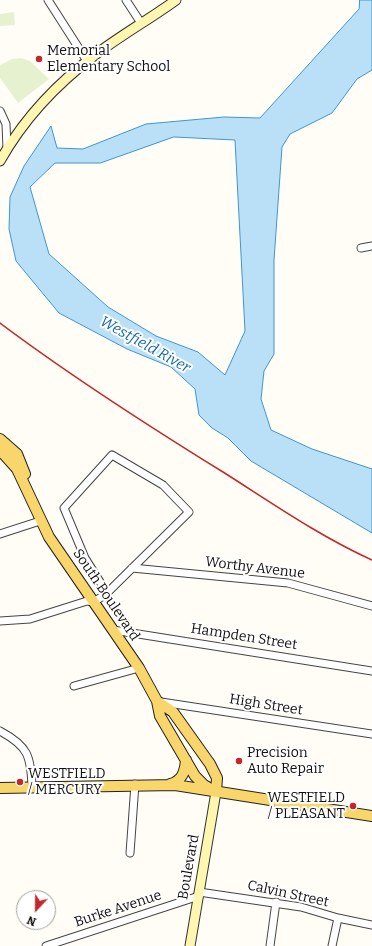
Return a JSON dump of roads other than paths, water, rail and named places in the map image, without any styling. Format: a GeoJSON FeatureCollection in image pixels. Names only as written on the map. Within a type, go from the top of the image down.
{"type":"FeatureCollection","features":[{"type":"Feature","properties":{"kind":"main road"},"geometry":{"type":"LineString","coordinates":[[0,161],[7,149],[47,98],[87,61],[176,0]]}},
{"type":"Feature","properties":{"kind":"main road"},"geometry":{"type":"LineString","coordinates":[[0,434],[12,446],[17,454]]}},
{"type":"Feature","properties":{"kind":"main road","name":"South Boulevard"},"geometry":{"type":"LineString","coordinates":[[0,438],[17,454],[25,473],[33,504]]}},
{"type":"Feature","properties":{"kind":"main road","name":"South Boulevard"},"geometry":{"type":"LineString","coordinates":[[0,450],[17,469],[40,521],[139,668],[157,701],[160,716],[186,760],[201,783],[216,792],[217,778],[210,764],[174,714],[157,701]]}},
{"type":"Feature","properties":{"kind":"main road"},"geometry":{"type":"LineString","coordinates":[[169,784],[181,778],[184,772],[186,760]]}},
{"type":"Feature","properties":{"kind":"main road"},"geometry":{"type":"LineString","coordinates":[[0,788],[169,784],[372,816]]}},
{"type":"Feature","properties":{"kind":"main road","name":"Boulevard"},"geometry":{"type":"LineString","coordinates":[[190,946],[216,792]]}},
{"type":"Feature","properties":{"kind":"street"},"geometry":{"type":"LineString","coordinates":[[48,0],[87,61]]}},
{"type":"Feature","properties":{"kind":"street"},"geometry":{"type":"LineString","coordinates":[[126,0],[142,23]]}},
{"type":"Feature","properties":{"kind":"street"},"geometry":{"type":"LineString","coordinates":[[0,111],[7,149]]}},
{"type":"Feature","properties":{"kind":"street"},"geometry":{"type":"LineString","coordinates":[[361,248],[372,246]]}},
{"type":"Feature","properties":{"kind":"street"},"geometry":{"type":"LineString","coordinates":[[0,621],[30,619],[87,602],[94,602],[107,593],[189,512],[163,485],[112,455],[64,508],[85,558],[107,593]]}},
{"type":"Feature","properties":{"kind":"street"},"geometry":{"type":"LineString","coordinates":[[0,534],[40,521]]}},
{"type":"Feature","properties":{"kind":"street","name":"Worthy Avenue"},"geometry":{"type":"LineString","coordinates":[[132,568],[288,583],[372,606]]}},
{"type":"Feature","properties":{"kind":"street","name":"Hampden Street"},"geometry":{"type":"LineString","coordinates":[[113,630],[372,671]]}},
{"type":"Feature","properties":{"kind":"street"},"geometry":{"type":"LineString","coordinates":[[74,686],[139,668]]}},
{"type":"Feature","properties":{"kind":"street","name":"High Street"},"geometry":{"type":"LineString","coordinates":[[157,701],[372,734]]}},
{"type":"Feature","properties":{"kind":"street"},"geometry":{"type":"LineString","coordinates":[[0,731],[18,742],[26,750],[31,764],[32,787]]}},
{"type":"Feature","properties":{"kind":"street"},"geometry":{"type":"LineString","coordinates":[[130,853],[135,784]]}},
{"type":"Feature","properties":{"kind":"street","name":"Calvin Street"},"geometry":{"type":"LineString","coordinates":[[199,894],[276,902],[372,925]]}},
{"type":"Feature","properties":{"kind":"street","name":"Burke Avenue"},"geometry":{"type":"LineString","coordinates":[[46,946],[199,894]]}},
{"type":"Feature","properties":{"kind":"street"},"geometry":{"type":"LineString","coordinates":[[270,946],[276,902]]}},
{"type":"Feature","properties":{"kind":"street"},"geometry":{"type":"LineString","coordinates":[[332,946],[338,918]]}},
{"type":"Feature","properties":{"kind":"water","name":"Westfield River"},"geometry":{"type":"Polygon","coordinates":[[[360,0],[372,0],[372,70],[357,79],[332,113],[290,134],[282,147],[274,260],[274,354],[264,371],[261,399],[271,430],[312,449],[372,469],[372,533],[251,461],[228,438],[212,428],[199,415],[195,389],[171,367],[127,349],[59,313],[16,261],[9,229],[10,197],[24,166],[51,126],[57,148],[83,149],[146,124],[224,117],[260,118],[359,9],[360,0]],[[174,137],[100,163],[55,163],[30,187],[49,254],[108,307],[156,336],[198,352],[225,375],[245,331],[235,140],[174,137]]]}},
{"type":"Feature","properties":{"kind":"railway"},"geometry":{"type":"LineString","coordinates":[[0,323],[82,381],[166,436],[314,530],[372,560]]}},
{"type":"Feature","properties":{"kind":"place","name":"Memorial Elementary School"},"geometry":{"type":"Point","coordinates":[39,59]}},
{"type":"Feature","properties":{"kind":"place","name":"Precision Auto Repair"},"geometry":{"type":"Point","coordinates":[239,761]}},
{"type":"Feature","properties":{"kind":"place","name":"WESTFIELD / MERCURY"},"geometry":{"type":"Point","coordinates":[20,782]}},
{"type":"Feature","properties":{"kind":"place","name":"WESTFIELD / PLEASANT"},"geometry":{"type":"Point","coordinates":[353,806]}}]}
